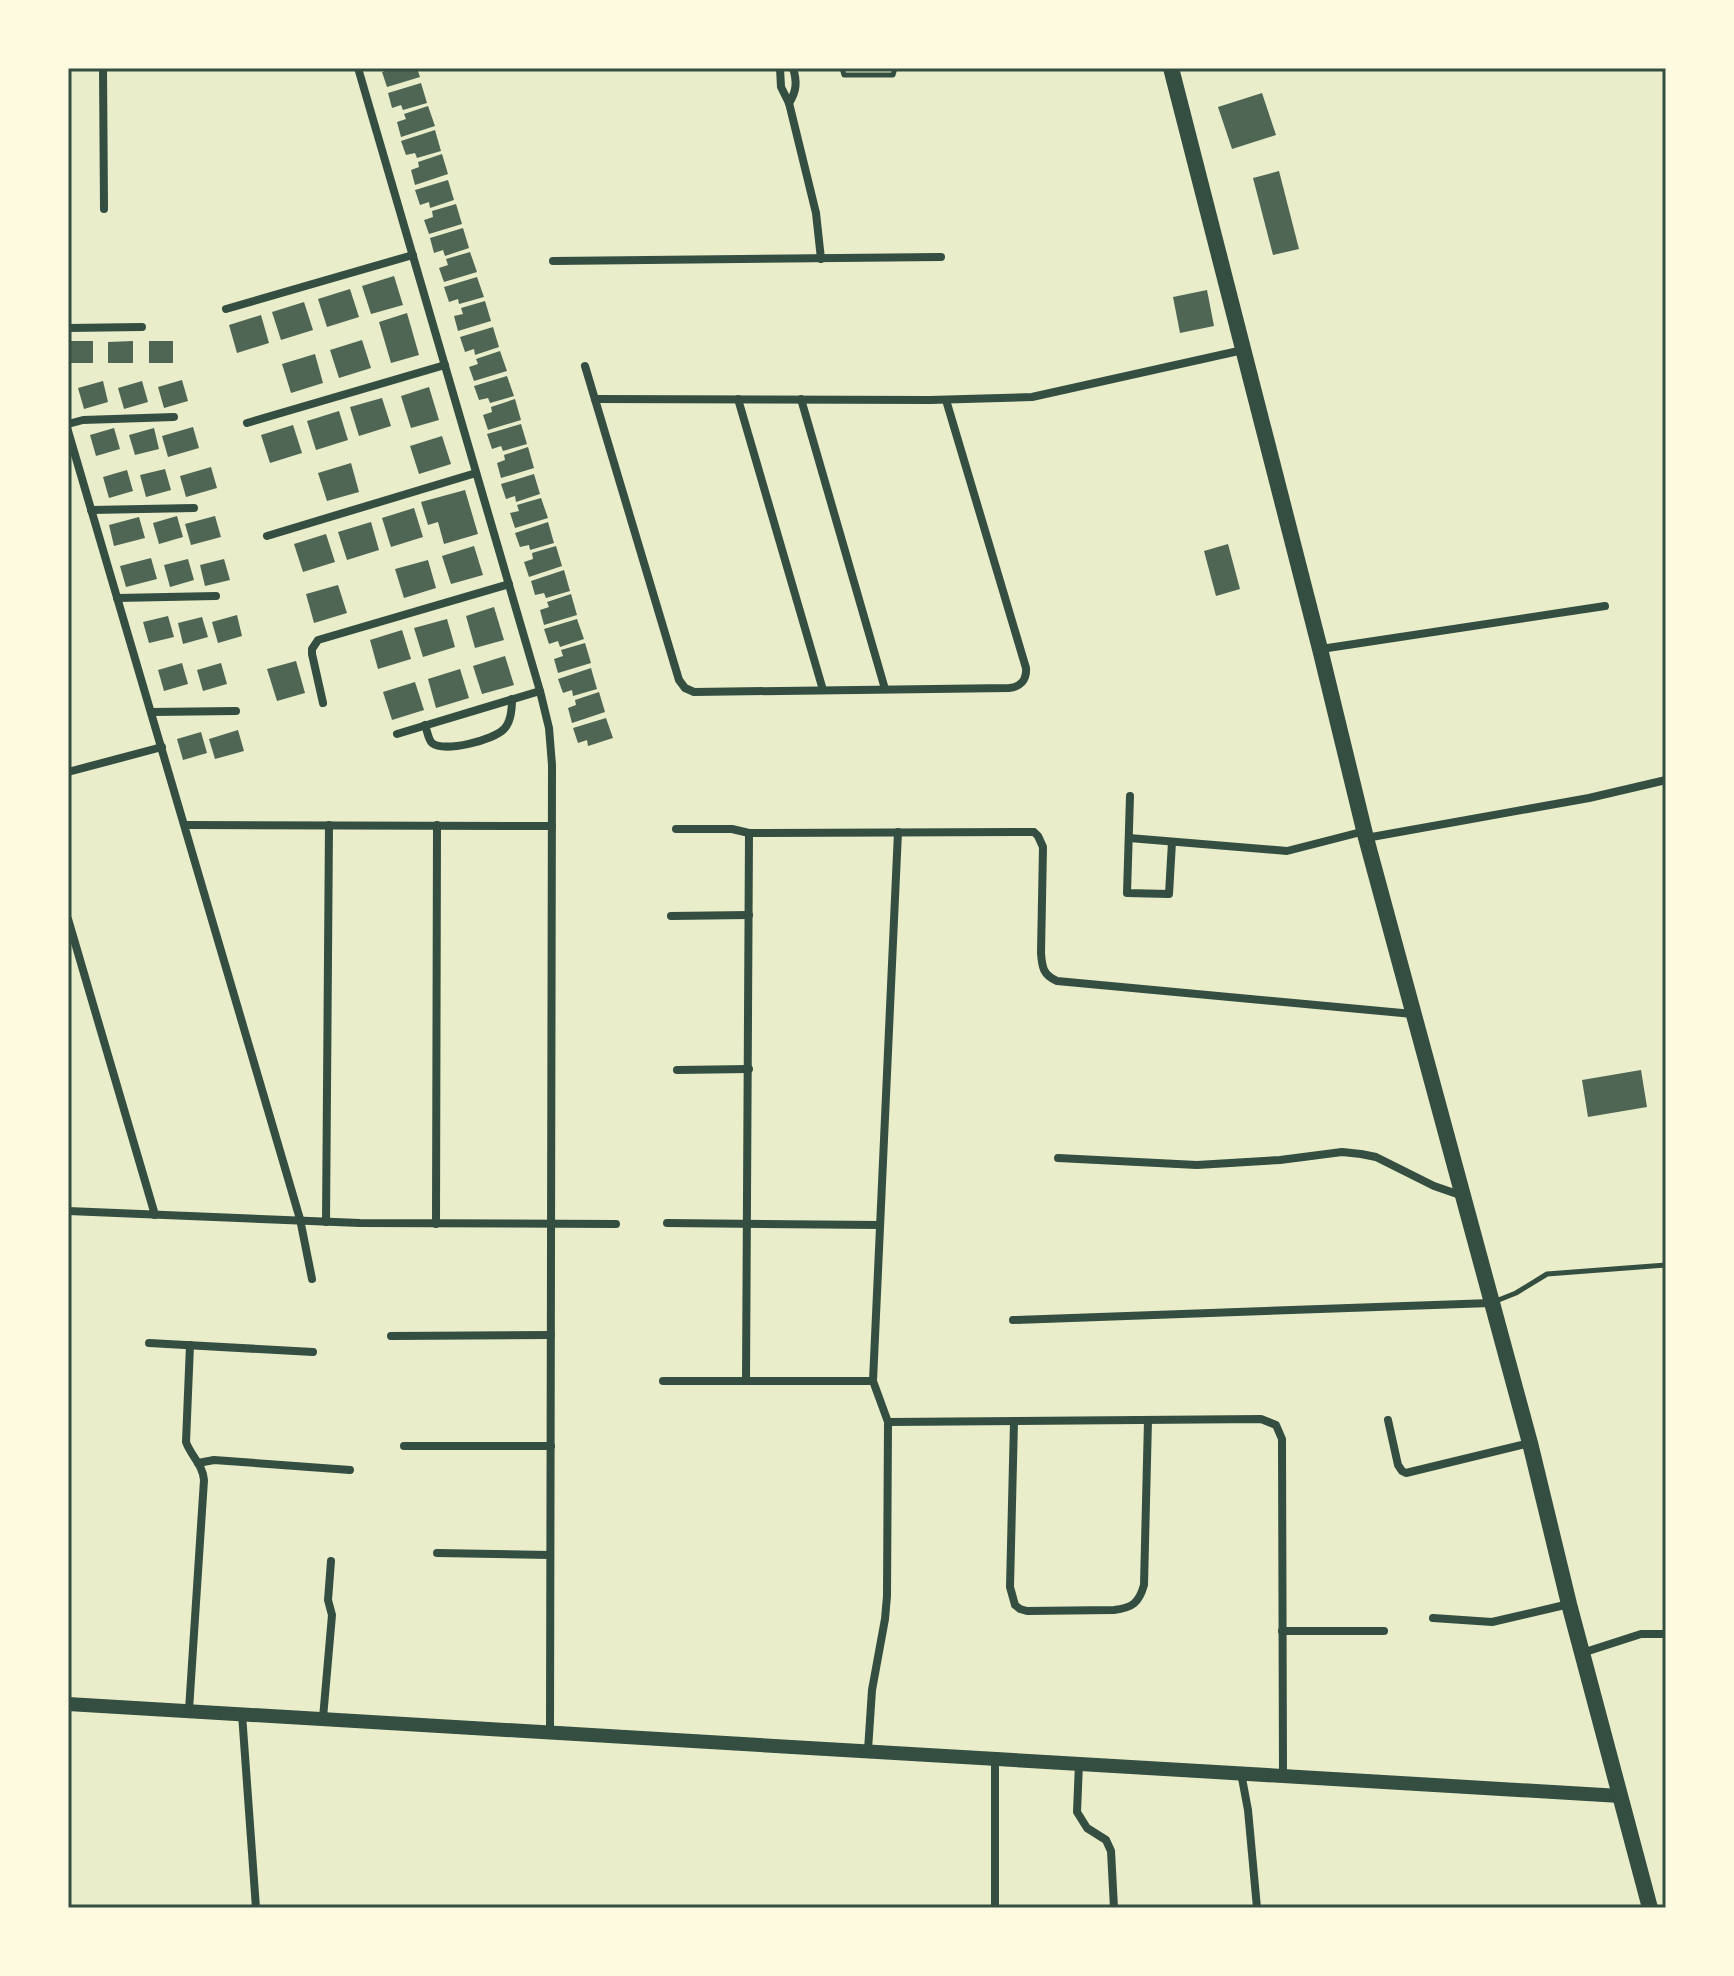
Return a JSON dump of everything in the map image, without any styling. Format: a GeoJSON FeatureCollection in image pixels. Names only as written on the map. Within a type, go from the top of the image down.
{"type":"FeatureCollection","features":[{"type":"Feature","properties":{"kind":"main road"},"geometry":{"type":"LineString","coordinates":[[1171,68],[1366,834],[1530,1443],[1569,1604],[1650,1908]]}},
{"type":"Feature","properties":{"kind":"street"},"geometry":{"type":"LineString","coordinates":[[103,68],[104,209]]}},
{"type":"Feature","properties":{"kind":"street"},"geometry":{"type":"LineString","coordinates":[[358,68],[540,691],[551,747],[550,1731]]}},
{"type":"Feature","properties":{"kind":"street"},"geometry":{"type":"LineString","coordinates":[[780,68],[781,87],[789,103],[819,226],[821,259]]}},
{"type":"Feature","properties":{"kind":"street"},"geometry":{"type":"LineString","coordinates":[[789,103],[796,85],[793,68]]}},
{"type":"Feature","properties":{"kind":"street"},"geometry":{"type":"LineString","coordinates":[[226,309],[413,255]]}},
{"type":"Feature","properties":{"kind":"street"},"geometry":{"type":"LineString","coordinates":[[553,261],[941,257]]}},
{"type":"Feature","properties":{"kind":"street"},"geometry":{"type":"LineString","coordinates":[[68,328],[142,327]]}},
{"type":"Feature","properties":{"kind":"street"},"geometry":{"type":"LineString","coordinates":[[595,399],[946,400],[1032,397],[1244,350]]}},
{"type":"Feature","properties":{"kind":"street"},"geometry":{"type":"LineString","coordinates":[[247,423],[445,365]]}},
{"type":"Feature","properties":{"kind":"street"},"geometry":{"type":"LineString","coordinates":[[585,366],[677,675],[685,688],[699,692],[1009,688],[1023,682],[1026,668],[946,400]]}},
{"type":"Feature","properties":{"kind":"street"},"geometry":{"type":"LineString","coordinates":[[738,399],[823,690]]}},
{"type":"Feature","properties":{"kind":"street"},"geometry":{"type":"LineString","coordinates":[[801,399],[885,689]]}},
{"type":"Feature","properties":{"kind":"street"},"geometry":{"type":"LineString","coordinates":[[68,424],[83,420],[174,417]]}},
{"type":"Feature","properties":{"kind":"street"},"geometry":{"type":"LineString","coordinates":[[68,431],[300,1219],[312,1279]]}},
{"type":"Feature","properties":{"kind":"street"},"geometry":{"type":"LineString","coordinates":[[267,536],[476,473]]}},
{"type":"Feature","properties":{"kind":"street"},"geometry":{"type":"LineString","coordinates":[[91,510],[194,508]]}},
{"type":"Feature","properties":{"kind":"street"},"geometry":{"type":"LineString","coordinates":[[323,703],[312,654],[318,640],[509,584]]}},
{"type":"Feature","properties":{"kind":"street"},"geometry":{"type":"LineString","coordinates":[[117,598],[216,596]]}},
{"type":"Feature","properties":{"kind":"street"},"geometry":{"type":"LineString","coordinates":[[1320,649],[1605,606]]}},
{"type":"Feature","properties":{"kind":"street"},"geometry":{"type":"LineString","coordinates":[[397,734],[540,691]]}},
{"type":"Feature","properties":{"kind":"street"},"geometry":{"type":"LineString","coordinates":[[425,725],[430,741],[435,745],[466,745],[494,736],[506,728],[512,699]]}},
{"type":"Feature","properties":{"kind":"street"},"geometry":{"type":"LineString","coordinates":[[151,712],[236,711]]}},
{"type":"Feature","properties":{"kind":"street"},"geometry":{"type":"LineString","coordinates":[[68,772],[162,747]]}},
{"type":"Feature","properties":{"kind":"street"},"geometry":{"type":"LineString","coordinates":[[1129,838],[1287,851],[1366,834],[1589,798],[1666,780]]}},
{"type":"Feature","properties":{"kind":"street"},"geometry":{"type":"LineString","coordinates":[[1130,796],[1127,893],[1169,894],[1172,842]]}},
{"type":"Feature","properties":{"kind":"street"},"geometry":{"type":"LineString","coordinates":[[185,825],[552,826]]}},
{"type":"Feature","properties":{"kind":"street"},"geometry":{"type":"LineString","coordinates":[[326,1222],[329,825]]}},
{"type":"Feature","properties":{"kind":"street"},"geometry":{"type":"LineString","coordinates":[[436,1224],[437,825]]}},
{"type":"Feature","properties":{"kind":"street"},"geometry":{"type":"LineString","coordinates":[[676,829],[732,829],[749,833],[1034,832],[1043,847],[1041,965],[1044,972],[1057,981],[1414,1014]]}},
{"type":"Feature","properties":{"kind":"street"},"geometry":{"type":"LineString","coordinates":[[868,1750],[872,1690],[887,1596],[888,1422],[873,1381],[898,832]]}},
{"type":"Feature","properties":{"kind":"street"},"geometry":{"type":"LineString","coordinates":[[746,1381],[749,833]]}},
{"type":"Feature","properties":{"kind":"street"},"geometry":{"type":"LineString","coordinates":[[671,916],[749,915]]}},
{"type":"Feature","properties":{"kind":"street"},"geometry":{"type":"LineString","coordinates":[[68,919],[155,1215]]}},
{"type":"Feature","properties":{"kind":"street"},"geometry":{"type":"LineString","coordinates":[[677,1070],[749,1069]]}},
{"type":"Feature","properties":{"kind":"street"},"geometry":{"type":"LineString","coordinates":[[1058,1158],[1197,1165],[1280,1160],[1342,1152],[1376,1157],[1434,1186],[1464,1196]]}},
{"type":"Feature","properties":{"kind":"street"},"geometry":{"type":"LineString","coordinates":[[68,1211],[326,1222],[616,1224]]}},
{"type":"Feature","properties":{"kind":"street"},"geometry":{"type":"LineString","coordinates":[[667,1223],[880,1225]]}},
{"type":"Feature","properties":{"kind":"street"},"geometry":{"type":"LineString","coordinates":[[1013,1320],[1491,1303]]}},
{"type":"Feature","properties":{"kind":"street"},"geometry":{"type":"LineString","coordinates":[[391,1336],[551,1335]]}},
{"type":"Feature","properties":{"kind":"street"},"geometry":{"type":"LineString","coordinates":[[149,1343],[313,1352]]}},
{"type":"Feature","properties":{"kind":"street"},"geometry":{"type":"LineString","coordinates":[[189,1710],[204,1480],[203,1470],[188,1450],[186,1442],[190,1345]]}},
{"type":"Feature","properties":{"kind":"street"},"geometry":{"type":"LineString","coordinates":[[663,1381],[873,1381]]}},
{"type":"Feature","properties":{"kind":"street"},"geometry":{"type":"LineString","coordinates":[[888,1422],[1261,1419],[1276,1425],[1282,1439],[1283,1776]]}},
{"type":"Feature","properties":{"kind":"street"},"geometry":{"type":"LineString","coordinates":[[1014,1421],[1010,1587],[1015,1605],[1027,1611],[1114,1610],[1135,1605],[1141,1596],[1144,1585],[1148,1420]]}},
{"type":"Feature","properties":{"kind":"street"},"geometry":{"type":"LineString","coordinates":[[1388,1420],[1402,1471],[1410,1472],[1530,1443]]}},
{"type":"Feature","properties":{"kind":"street"},"geometry":{"type":"LineString","coordinates":[[404,1446],[551,1446]]}},
{"type":"Feature","properties":{"kind":"street"},"geometry":{"type":"LineString","coordinates":[[198,1463],[214,1460],[350,1470]]}},
{"type":"Feature","properties":{"kind":"street"},"geometry":{"type":"LineString","coordinates":[[437,1553],[550,1555]]}},
{"type":"Feature","properties":{"kind":"street"},"geometry":{"type":"LineString","coordinates":[[323,1718],[332,1615],[328,1600],[331,1561]]}},
{"type":"Feature","properties":{"kind":"street"},"geometry":{"type":"LineString","coordinates":[[1433,1618],[1492,1622],[1569,1604]]}},
{"type":"Feature","properties":{"kind":"street"},"geometry":{"type":"LineString","coordinates":[[1282,1631],[1384,1631]]}},
{"type":"Feature","properties":{"kind":"street"},"geometry":{"type":"LineString","coordinates":[[1582,1653],[1641,1634],[1666,1634]]}},
{"type":"Feature","properties":{"kind":"street"},"geometry":{"type":"LineString","coordinates":[[68,1704],[1620,1796]]}},
{"type":"Feature","properties":{"kind":"street"},"geometry":{"type":"LineString","coordinates":[[242,1713],[256,1908]]}},
{"type":"Feature","properties":{"kind":"street"},"geometry":{"type":"LineString","coordinates":[[995,1758],[995,1908]]}},
{"type":"Feature","properties":{"kind":"street"},"geometry":{"type":"LineString","coordinates":[[1079,1763],[1077,1812],[1087,1828],[1106,1840],[1111,1851],[1114,1908]]}},
{"type":"Feature","properties":{"kind":"street"},"geometry":{"type":"LineString","coordinates":[[1241,1773],[1248,1810],[1257,1908]]}},
{"type":"Feature","properties":{"kind":"lane"},"geometry":{"type":"LineString","coordinates":[[842,68],[844,75],[893,75],[895,68]]}},
{"type":"Feature","properties":{"kind":"lane"},"geometry":{"type":"LineString","coordinates":[[1491,1303],[1516,1293],[1547,1274],[1666,1265]]}},
{"type":"Feature","properties":{"kind":"building"},"geometry":{"type":"Polygon","coordinates":[[[391,68],[417,68],[420,77],[387,87],[382,72],[391,68]]]}},
{"type":"Feature","properties":{"kind":"building"},"geometry":{"type":"Polygon","coordinates":[[[421,83],[427,103],[403,110],[401,105],[392,108],[388,93],[421,83]]]}},
{"type":"Feature","properties":{"kind":"building"},"geometry":{"type":"Polygon","coordinates":[[[1262,93],[1276,135],[1232,149],[1218,107],[1262,93]]]}},
{"type":"Feature","properties":{"kind":"building"},"geometry":{"type":"Polygon","coordinates":[[[428,106],[435,126],[401,137],[397,122],[406,119],[404,114],[428,106]]]}},
{"type":"Feature","properties":{"kind":"building"},"geometry":{"type":"Polygon","coordinates":[[[435,130],[441,151],[417,158],[415,153],[406,155],[401,141],[435,130]]]}},
{"type":"Feature","properties":{"kind":"building"},"geometry":{"type":"Polygon","coordinates":[[[442,154],[448,174],[415,185],[411,170],[419,167],[418,162],[442,154]]]}},
{"type":"Feature","properties":{"kind":"building"},"geometry":{"type":"Polygon","coordinates":[[[1279,171],[1299,249],[1273,255],[1253,178],[1279,171]]]}},
{"type":"Feature","properties":{"kind":"building"},"geometry":{"type":"Polygon","coordinates":[[[448,180],[454,200],[430,208],[429,202],[420,205],[415,190],[448,180]]]}},
{"type":"Feature","properties":{"kind":"building"},"geometry":{"type":"Polygon","coordinates":[[[456,204],[462,224],[429,234],[424,220],[433,217],[432,211],[456,204]]]}},
{"type":"Feature","properties":{"kind":"building"},"geometry":{"type":"Polygon","coordinates":[[[463,228],[469,248],[445,256],[443,250],[434,253],[430,238],[463,228]]]}},
{"type":"Feature","properties":{"kind":"building"},"geometry":{"type":"Polygon","coordinates":[[[470,252],[477,272],[444,282],[439,268],[448,265],[446,259],[470,252]]]}},
{"type":"Feature","properties":{"kind":"building"},"geometry":{"type":"Polygon","coordinates":[[[394,276],[403,305],[371,314],[362,286],[394,276]]]}},
{"type":"Feature","properties":{"kind":"building"},"geometry":{"type":"Polygon","coordinates":[[[477,277],[484,297],[459,304],[458,299],[449,302],[444,287],[477,277]]]}},
{"type":"Feature","properties":{"kind":"building"},"geometry":{"type":"Polygon","coordinates":[[[350,289],[359,317],[327,327],[318,299],[350,289]]]}},
{"type":"Feature","properties":{"kind":"building"},"geometry":{"type":"Polygon","coordinates":[[[1207,290],[1214,326],[1180,333],[1173,297],[1207,290]]]}},
{"type":"Feature","properties":{"kind":"building"},"geometry":{"type":"Polygon","coordinates":[[[485,301],[491,321],[458,331],[454,316],[463,314],[461,308],[485,301]]]}},
{"type":"Feature","properties":{"kind":"building"},"geometry":{"type":"Polygon","coordinates":[[[304,302],[313,330],[281,340],[272,312],[304,302]]]}},
{"type":"Feature","properties":{"kind":"building"},"geometry":{"type":"Polygon","coordinates":[[[407,313],[419,355],[391,363],[379,322],[407,313]]]}},
{"type":"Feature","properties":{"kind":"building"},"geometry":{"type":"Polygon","coordinates":[[[261,315],[269,343],[237,353],[229,325],[261,315]]]}},
{"type":"Feature","properties":{"kind":"building"},"geometry":{"type":"Polygon","coordinates":[[[493,327],[499,347],[475,355],[474,349],[465,352],[460,337],[493,327]]]}},
{"type":"Feature","properties":{"kind":"building"},"geometry":{"type":"Polygon","coordinates":[[[362,340],[371,368],[339,378],[330,350],[362,340]]]}},
{"type":"Feature","properties":{"kind":"building"},"geometry":{"type":"Polygon","coordinates":[[[69,341],[93,341],[93,363],[69,363],[69,341]]]}},
{"type":"Feature","properties":{"kind":"building"},"geometry":{"type":"Polygon","coordinates":[[[133,341],[133,363],[108,363],[108,342],[133,341]]]}},
{"type":"Feature","properties":{"kind":"building"},"geometry":{"type":"Polygon","coordinates":[[[149,341],[173,341],[173,363],[149,363],[149,341]]]}},
{"type":"Feature","properties":{"kind":"building"},"geometry":{"type":"Polygon","coordinates":[[[500,351],[507,371],[474,381],[469,367],[478,364],[476,359],[500,351]]]}},
{"type":"Feature","properties":{"kind":"building"},"geometry":{"type":"Polygon","coordinates":[[[315,354],[323,383],[291,393],[282,364],[315,354]]]}},
{"type":"Feature","properties":{"kind":"building"},"geometry":{"type":"Polygon","coordinates":[[[507,376],[514,396],[490,403],[488,398],[479,400],[474,386],[507,376]]]}},
{"type":"Feature","properties":{"kind":"building"},"geometry":{"type":"Polygon","coordinates":[[[182,380],[188,401],[164,408],[158,387],[182,380]]]}},
{"type":"Feature","properties":{"kind":"building"},"geometry":{"type":"Polygon","coordinates":[[[103,381],[108,402],[84,409],[78,388],[103,381]]]}},
{"type":"Feature","properties":{"kind":"building"},"geometry":{"type":"Polygon","coordinates":[[[142,381],[148,402],[124,409],[118,388],[142,381]]]}},
{"type":"Feature","properties":{"kind":"building"},"geometry":{"type":"Polygon","coordinates":[[[429,387],[439,420],[411,428],[401,396],[429,387]]]}},
{"type":"Feature","properties":{"kind":"building"},"geometry":{"type":"Polygon","coordinates":[[[382,398],[391,426],[359,436],[350,407],[382,398]]]}},
{"type":"Feature","properties":{"kind":"building"},"geometry":{"type":"Polygon","coordinates":[[[515,399],[521,420],[488,430],[483,415],[492,412],[491,407],[515,399]]]}},
{"type":"Feature","properties":{"kind":"building"},"geometry":{"type":"Polygon","coordinates":[[[339,411],[348,440],[316,450],[307,421],[339,411]]]}},
{"type":"Feature","properties":{"kind":"building"},"geometry":{"type":"Polygon","coordinates":[[[521,424],[527,444],[503,451],[501,446],[492,449],[487,434],[521,424]]]}},
{"type":"Feature","properties":{"kind":"building"},"geometry":{"type":"Polygon","coordinates":[[[293,425],[302,453],[270,463],[261,435],[293,425]]]}},
{"type":"Feature","properties":{"kind":"building"},"geometry":{"type":"Polygon","coordinates":[[[193,427],[199,448],[168,457],[162,436],[193,427]]]}},
{"type":"Feature","properties":{"kind":"building"},"geometry":{"type":"Polygon","coordinates":[[[114,428],[120,449],[96,456],[90,435],[114,428]]]}},
{"type":"Feature","properties":{"kind":"building"},"geometry":{"type":"Polygon","coordinates":[[[154,428],[159,449],[135,455],[129,435],[154,428]]]}},
{"type":"Feature","properties":{"kind":"building"},"geometry":{"type":"Polygon","coordinates":[[[442,436],[451,464],[419,474],[410,446],[442,436]]]}},
{"type":"Feature","properties":{"kind":"building"},"geometry":{"type":"Polygon","coordinates":[[[528,447],[534,468],[501,478],[497,463],[505,460],[504,455],[528,447]]]}},
{"type":"Feature","properties":{"kind":"building"},"geometry":{"type":"Polygon","coordinates":[[[351,463],[359,492],[327,501],[318,473],[351,463]]]}},
{"type":"Feature","properties":{"kind":"building"},"geometry":{"type":"Polygon","coordinates":[[[211,467],[217,488],[186,497],[180,476],[211,467]]]}},
{"type":"Feature","properties":{"kind":"building"},"geometry":{"type":"Polygon","coordinates":[[[165,469],[171,490],[146,497],[140,475],[165,469]]]}},
{"type":"Feature","properties":{"kind":"building"},"geometry":{"type":"Polygon","coordinates":[[[127,470],[133,491],[109,498],[103,477],[127,470]]]}},
{"type":"Feature","properties":{"kind":"building"},"geometry":{"type":"Polygon","coordinates":[[[534,474],[540,494],[516,502],[515,496],[506,499],[501,484],[534,474]]]}},
{"type":"Feature","properties":{"kind":"building"},"geometry":{"type":"Polygon","coordinates":[[[465,490],[478,534],[444,544],[438,522],[428,525],[421,502],[465,490]]]}},
{"type":"Feature","properties":{"kind":"building"},"geometry":{"type":"Polygon","coordinates":[[[541,498],[548,518],[515,528],[510,513],[519,511],[517,505],[541,498]]]}},
{"type":"Feature","properties":{"kind":"building"},"geometry":{"type":"Polygon","coordinates":[[[414,508],[423,537],[391,547],[382,518],[414,508]]]}},
{"type":"Feature","properties":{"kind":"building"},"geometry":{"type":"Polygon","coordinates":[[[177,516],[183,537],[159,544],[153,523],[177,516]]]}},
{"type":"Feature","properties":{"kind":"building"},"geometry":{"type":"Polygon","coordinates":[[[215,516],[221,537],[191,545],[185,524],[215,516]]]}},
{"type":"Feature","properties":{"kind":"building"},"geometry":{"type":"Polygon","coordinates":[[[139,517],[145,538],[114,546],[109,525],[139,517]]]}},
{"type":"Feature","properties":{"kind":"building"},"geometry":{"type":"Polygon","coordinates":[[[371,522],[379,550],[347,560],[338,532],[371,522]]]}},
{"type":"Feature","properties":{"kind":"building"},"geometry":{"type":"Polygon","coordinates":[[[548,522],[554,543],[530,550],[529,545],[520,547],[515,533],[548,522]]]}},
{"type":"Feature","properties":{"kind":"building"},"geometry":{"type":"Polygon","coordinates":[[[326,534],[335,562],[303,572],[294,544],[326,534]]]}},
{"type":"Feature","properties":{"kind":"building"},"geometry":{"type":"Polygon","coordinates":[[[1228,544],[1240,589],[1216,596],[1204,551],[1228,544]]]}},
{"type":"Feature","properties":{"kind":"building"},"geometry":{"type":"Polygon","coordinates":[[[474,546],[483,575],[451,584],[442,556],[474,546]]]}},
{"type":"Feature","properties":{"kind":"building"},"geometry":{"type":"Polygon","coordinates":[[[556,546],[562,566],[529,577],[524,562],[533,559],[532,553],[556,546]]]}},
{"type":"Feature","properties":{"kind":"building"},"geometry":{"type":"Polygon","coordinates":[[[151,558],[157,579],[126,587],[120,566],[151,558]]]}},
{"type":"Feature","properties":{"kind":"building"},"geometry":{"type":"Polygon","coordinates":[[[188,559],[194,580],[170,587],[164,565],[188,559]]]}},
{"type":"Feature","properties":{"kind":"building"},"geometry":{"type":"Polygon","coordinates":[[[224,559],[230,580],[205,586],[200,565],[224,559]]]}},
{"type":"Feature","properties":{"kind":"building"},"geometry":{"type":"Polygon","coordinates":[[[428,560],[436,588],[404,598],[395,569],[428,560]]]}},
{"type":"Feature","properties":{"kind":"building"},"geometry":{"type":"Polygon","coordinates":[[[564,570],[570,591],[546,598],[544,593],[535,595],[531,581],[564,570]]]}},
{"type":"Feature","properties":{"kind":"building"},"geometry":{"type":"Polygon","coordinates":[[[338,585],[347,613],[314,623],[306,594],[338,585]]]}},
{"type":"Feature","properties":{"kind":"building"},"geometry":{"type":"Polygon","coordinates":[[[571,594],[577,615],[544,625],[540,610],[549,607],[547,602],[571,594]]]}},
{"type":"Feature","properties":{"kind":"building"},"geometry":{"type":"Polygon","coordinates":[[[494,607],[504,640],[475,648],[466,616],[494,607]]]}},
{"type":"Feature","properties":{"kind":"building"},"geometry":{"type":"Polygon","coordinates":[[[237,615],[242,636],[218,643],[212,622],[237,615]]]}},
{"type":"Feature","properties":{"kind":"building"},"geometry":{"type":"Polygon","coordinates":[[[168,616],[174,637],[149,643],[143,622],[168,616]]]}},
{"type":"Feature","properties":{"kind":"building"},"geometry":{"type":"Polygon","coordinates":[[[202,617],[208,637],[183,644],[178,623],[202,617]]]}},
{"type":"Feature","properties":{"kind":"building"},"geometry":{"type":"Polygon","coordinates":[[[447,619],[455,647],[423,657],[414,628],[447,619]]]}},
{"type":"Feature","properties":{"kind":"building"},"geometry":{"type":"Polygon","coordinates":[[[577,619],[584,639],[560,647],[558,641],[549,644],[544,629],[577,619]]]}},
{"type":"Feature","properties":{"kind":"building"},"geometry":{"type":"Polygon","coordinates":[[[402,630],[411,659],[378,669],[370,640],[402,630]]]}},
{"type":"Feature","properties":{"kind":"building"},"geometry":{"type":"Polygon","coordinates":[[[585,643],[591,663],[558,673],[554,659],[563,656],[561,650],[585,643]]]}},
{"type":"Feature","properties":{"kind":"building"},"geometry":{"type":"Polygon","coordinates":[[[505,656],[514,685],[482,694],[473,666],[505,656]]]}},
{"type":"Feature","properties":{"kind":"building"},"geometry":{"type":"Polygon","coordinates":[[[296,661],[305,693],[277,701],[267,669],[296,661]]]}},
{"type":"Feature","properties":{"kind":"building"},"geometry":{"type":"Polygon","coordinates":[[[182,663],[188,684],[164,691],[158,670],[182,663]]]}},
{"type":"Feature","properties":{"kind":"building"},"geometry":{"type":"Polygon","coordinates":[[[221,663],[227,684],[203,691],[197,670],[221,663]]]}},
{"type":"Feature","properties":{"kind":"building"},"geometry":{"type":"Polygon","coordinates":[[[591,668],[597,689],[573,696],[572,690],[563,693],[558,679],[591,668]]]}},
{"type":"Feature","properties":{"kind":"building"},"geometry":{"type":"Polygon","coordinates":[[[460,669],[469,698],[436,708],[428,679],[460,669]]]}},
{"type":"Feature","properties":{"kind":"building"},"geometry":{"type":"Polygon","coordinates":[[[415,682],[424,710],[392,720],[383,692],[415,682]]]}},
{"type":"Feature","properties":{"kind":"building"},"geometry":{"type":"Polygon","coordinates":[[[599,692],[605,712],[572,723],[568,708],[576,705],[575,700],[599,692]]]}},
{"type":"Feature","properties":{"kind":"building"},"geometry":{"type":"Polygon","coordinates":[[[606,718],[613,738],[588,746],[587,740],[578,743],[573,728],[606,718]]]}},
{"type":"Feature","properties":{"kind":"building"},"geometry":{"type":"Polygon","coordinates":[[[238,730],[244,751],[215,759],[209,739],[238,730]]]}},
{"type":"Feature","properties":{"kind":"building"},"geometry":{"type":"Polygon","coordinates":[[[201,732],[207,753],[183,760],[177,739],[201,732]]]}},
{"type":"Feature","properties":{"kind":"building"},"geometry":{"type":"Polygon","coordinates":[[[1641,1070],[1647,1107],[1588,1117],[1582,1080],[1641,1070]]]}}]}
